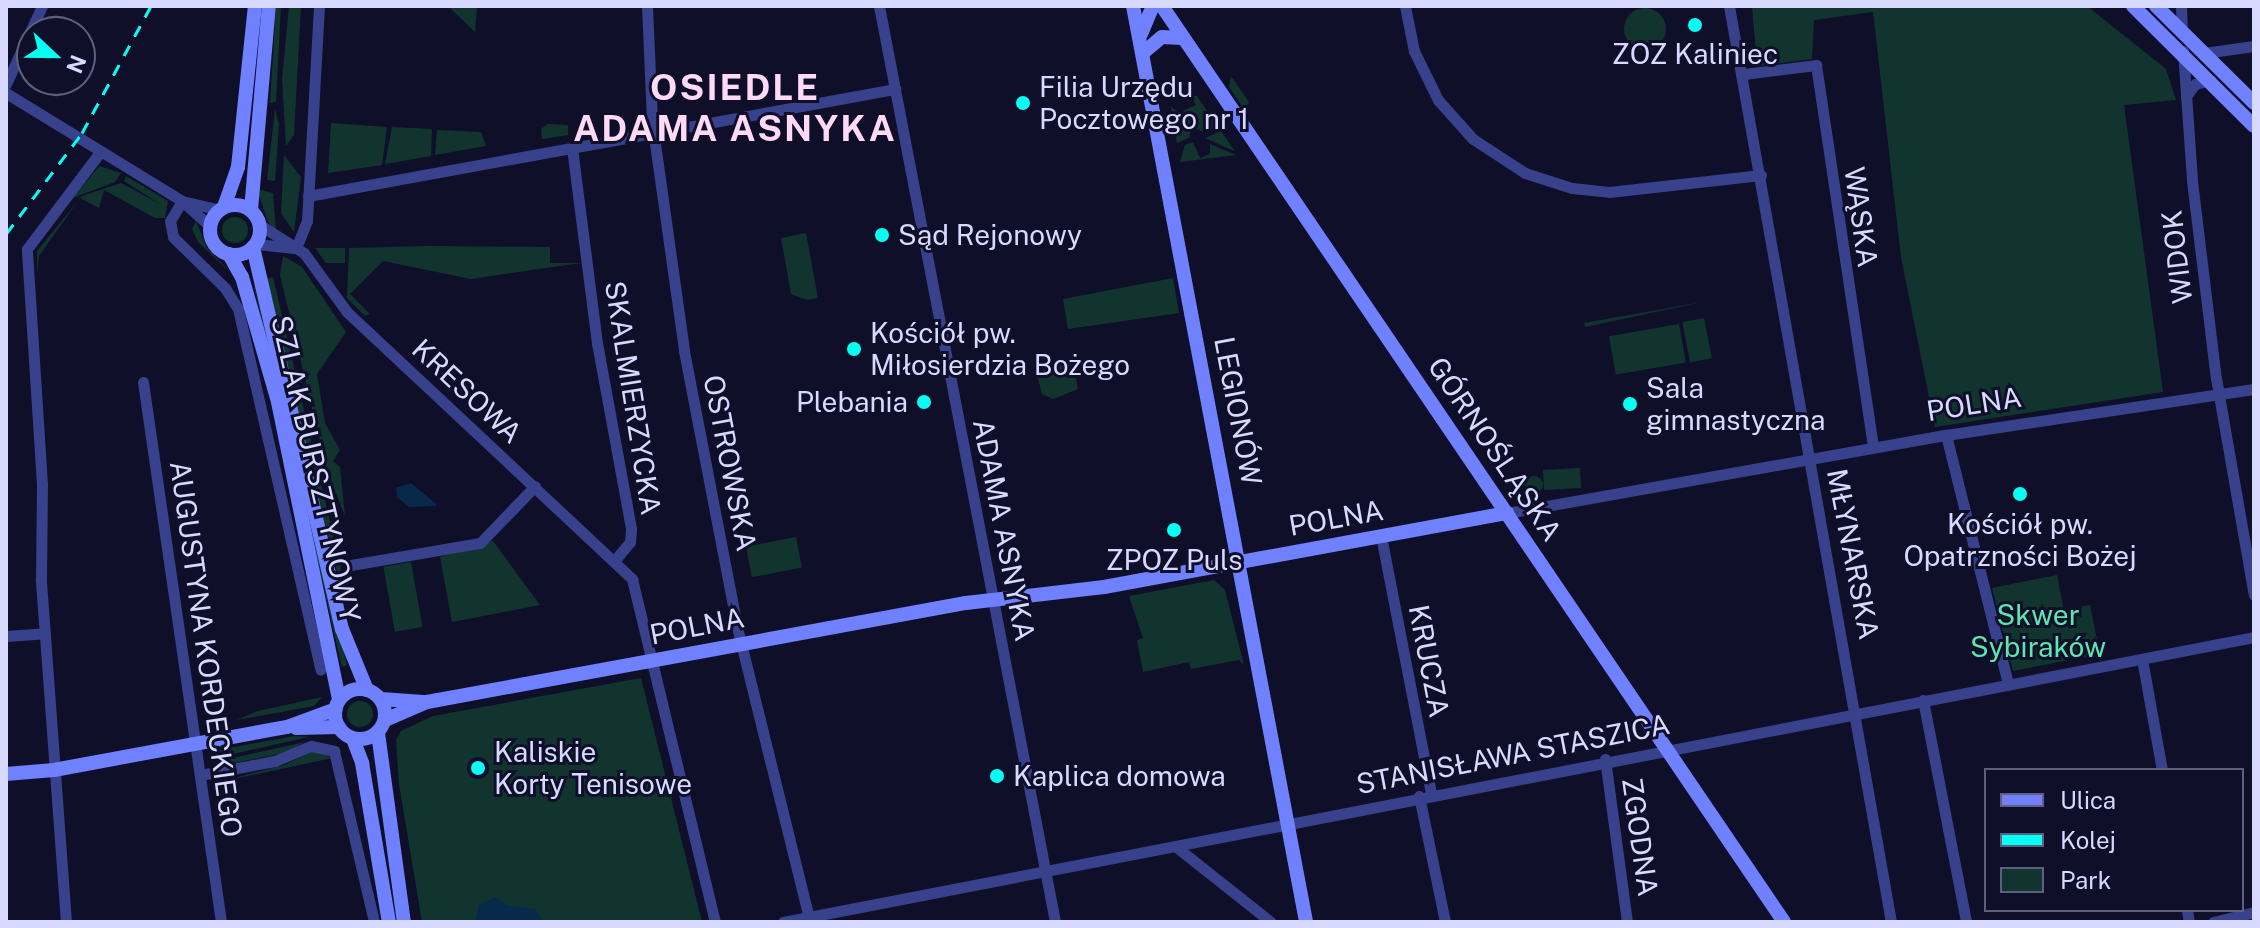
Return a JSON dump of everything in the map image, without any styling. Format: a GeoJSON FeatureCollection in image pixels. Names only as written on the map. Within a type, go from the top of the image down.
{"type":"FeatureCollection","features":[{"type":"Feature","properties":{"kind":"street"},"geometry":{"type":"LineString","coordinates":[[6,84],[42,6]]}},
{"type":"Feature","properties":{"kind":"street"},"geometry":{"type":"LineString","coordinates":[[210,226],[222,208],[238,167],[255,6]]}},
{"type":"Feature","properties":{"kind":"street"},"geometry":{"type":"LineString","coordinates":[[254,246],[260,225],[251,210],[269,6]]}},
{"type":"Feature","properties":{"kind":"street"},"geometry":{"type":"LineString","coordinates":[[6,93],[182,201],[210,226],[216,246],[229,254],[254,246],[296,248],[306,228],[319,6]]}},
{"type":"Feature","properties":{"kind":"street","name":"OSTROWSKA"},"geometry":{"type":"LineString","coordinates":[[647,6],[653,133],[684,351],[741,644],[810,919]]}},
{"type":"Feature","properties":{"kind":"street","name":"ADAMA ASNYKA"},"geometry":{"type":"LineString","coordinates":[[879,6],[1055,922]]}},
{"type":"Feature","properties":{"kind":"street"},"geometry":{"type":"LineString","coordinates":[[1141,34],[1153,6]]}},
{"type":"Feature","properties":{"kind":"street","name":"GÓRNOŚLĄSKA"},"geometry":{"type":"LineString","coordinates":[[1162,6],[1784,922]]}},
{"type":"Feature","properties":{"kind":"street"},"geometry":{"type":"LineString","coordinates":[[1405,6],[1414,51],[1438,100],[1473,139],[1525,173],[1572,188],[1609,192],[1761,175]]}},
{"type":"Feature","properties":{"kind":"street","name":"MŁYNARSKA"},"geometry":{"type":"LineString","coordinates":[[1729,6],[1744,74],[1858,712],[1891,922]]}},
{"type":"Feature","properties":{"kind":"street"},"geometry":{"type":"LineString","coordinates":[[2133,6],[2254,126]]}},
{"type":"Feature","properties":{"kind":"street"},"geometry":{"type":"LineString","coordinates":[[2156,6],[2254,103]]}},
{"type":"Feature","properties":{"kind":"street","name":"WIDOK"},"geometry":{"type":"LineString","coordinates":[[2181,6],[2186,96],[2218,393],[2254,595]]}},
{"type":"Feature","properties":{"kind":"street","name":"LEGIONÓW"},"geometry":{"type":"LineString","coordinates":[[1134,7],[1306,922]]}},
{"type":"Feature","properties":{"kind":"street"},"geometry":{"type":"LineString","coordinates":[[1144,52],[1162,37],[1183,38]]}},
{"type":"Feature","properties":{"kind":"street"},"geometry":{"type":"LineString","coordinates":[[2204,53],[2254,46]]}},
{"type":"Feature","properties":{"kind":"street","name":"WĄSKA"},"geometry":{"type":"LineString","coordinates":[[1744,74],[1816,65],[1873,448]]}},
{"type":"Feature","properties":{"kind":"street"},"geometry":{"type":"LineString","coordinates":[[2186,96],[2195,84],[2211,80]]}},
{"type":"Feature","properties":{"kind":"street"},"geometry":{"type":"LineString","coordinates":[[308,196],[895,89]]}},
{"type":"Feature","properties":{"kind":"street","name":"SKALMIERZYCKA"},"geometry":{"type":"LineString","coordinates":[[572,148],[596,334],[631,529],[630,542],[615,560]]}},
{"type":"Feature","properties":{"kind":"street"},"geometry":{"type":"LineString","coordinates":[[66,922],[45,633],[27,249],[100,152]]}},
{"type":"Feature","properties":{"kind":"street"},"geometry":{"type":"LineString","coordinates":[[182,201],[251,210]]}},
{"type":"Feature","properties":{"kind":"street"},"geometry":{"type":"LineString","coordinates":[[182,201],[170,221],[173,237],[231,294],[238,309],[321,670]]}},
{"type":"Feature","properties":{"kind":"street","name":"KRESOWA"},"geometry":{"type":"LineString","coordinates":[[260,225],[296,248],[353,318],[615,560]]}},
{"type":"Feature","properties":{"kind":"street","name":"SZLAK BURSZTYNOWY"},"geometry":{"type":"LineString","coordinates":[[254,246],[342,629],[367,690]]}},
{"type":"Feature","properties":{"kind":"street","name":"SZLAK BURSZTYNOWY"},"geometry":{"type":"LineString","coordinates":[[229,254],[242,277],[278,402],[338,704]]}},
{"type":"Feature","properties":{"kind":"street","name":"AUGUSTYNA KORDECKIEGO"},"geometry":{"type":"LineString","coordinates":[[143,382],[221,922]]}},
{"type":"Feature","properties":{"kind":"street","name":"POLNA"},"geometry":{"type":"LineString","coordinates":[[381,699],[427,702],[993,599],[1096,589],[1946,435],[2254,389]]}},
{"type":"Feature","properties":{"kind":"street"},"geometry":{"type":"LineString","coordinates":[[1946,435],[2008,684]]}},
{"type":"Feature","properties":{"kind":"street"},"geometry":{"type":"LineString","coordinates":[[351,565],[480,543],[535,486]]}},
{"type":"Feature","properties":{"kind":"street","name":"KRUCZA"},"geometry":{"type":"LineString","coordinates":[[1381,536],[1445,922]]}},
{"type":"Feature","properties":{"kind":"street"},"geometry":{"type":"LineString","coordinates":[[615,560],[636,586],[715,922]]}},
{"type":"Feature","properties":{"kind":"street"},"geometry":{"type":"LineString","coordinates":[[6,636],[45,633]]}},
{"type":"Feature","properties":{"kind":"street","name":"STANISŁAWA STASZICA"},"geometry":{"type":"LineString","coordinates":[[783,922],[1605,759],[2254,637]]}},
{"type":"Feature","properties":{"kind":"street"},"geometry":{"type":"LineString","coordinates":[[2142,659],[2162,768]]}},
{"type":"Feature","properties":{"kind":"street"},"geometry":{"type":"LineString","coordinates":[[287,727],[338,704],[351,691],[367,690],[381,699],[381,727],[404,922]]}},
{"type":"Feature","properties":{"kind":"street"},"geometry":{"type":"LineString","coordinates":[[1923,700],[1966,922]]}},
{"type":"Feature","properties":{"kind":"street","name":"POLNA"},"geometry":{"type":"LineString","coordinates":[[381,727],[427,702]]}},
{"type":"Feature","properties":{"kind":"street"},"geometry":{"type":"LineString","coordinates":[[338,704],[339,727]]}},
{"type":"Feature","properties":{"kind":"street"},"geometry":{"type":"LineString","coordinates":[[6,774],[54,770],[287,727],[339,727],[353,739],[362,763],[389,922]]}},
{"type":"Feature","properties":{"kind":"street"},"geometry":{"type":"LineString","coordinates":[[353,739],[381,727]]}},
{"type":"Feature","properties":{"kind":"street"},"geometry":{"type":"LineString","coordinates":[[200,775],[275,761],[311,746],[334,751],[374,922]]}},
{"type":"Feature","properties":{"kind":"street","name":"ZGODNA"},"geometry":{"type":"LineString","coordinates":[[1605,759],[1627,922]]}},
{"type":"Feature","properties":{"kind":"street"},"geometry":{"type":"LineString","coordinates":[[1175,846],[1271,922]]}},
{"type":"Feature","properties":{"kind":"street"},"geometry":{"type":"LineString","coordinates":[[2213,922],[2254,912]]}},
{"type":"Feature","properties":{"kind":"green space"},"geometry":{"type":"Polygon","coordinates":[[[276,6],[281,6],[276,102],[270,103],[276,6]]]}},
{"type":"Feature","properties":{"kind":"green space"},"geometry":{"type":"Polygon","coordinates":[[[289,6],[301,6],[294,135],[286,146],[282,79],[289,6]]]}},
{"type":"Feature","properties":{"kind":"green space"},"geometry":{"type":"Polygon","coordinates":[[[449,6],[477,6],[475,32],[449,7],[449,6]]]}},
{"type":"Feature","properties":{"kind":"green space"},"geometry":{"type":"Polygon","coordinates":[[[1752,6],[2087,6],[2166,69],[2176,100],[2124,105],[2163,392],[1935,427],[1901,257],[1873,12],[1814,20],[1812,59],[1757,66],[1752,6]]]}},
{"type":"Feature","properties":{"kind":"green space"},"geometry":{"type":"Polygon","coordinates":[[[1645,8],[1660,14],[1666,29],[1660,44],[1645,50],[1630,44],[1624,29],[1630,14],[1645,8]]]}},
{"type":"Feature","properties":{"kind":"green space"},"geometry":{"type":"Polygon","coordinates":[[[1231,76],[1249,102],[1245,110],[1229,87],[1231,76]]]}},
{"type":"Feature","properties":{"kind":"green space"},"geometry":{"type":"Polygon","coordinates":[[[1191,96],[1197,96],[1217,126],[1204,132],[1192,127],[1189,138],[1177,143],[1171,106],[1178,113],[1196,105],[1191,96]]]}},
{"type":"Feature","properties":{"kind":"green space"},"geometry":{"type":"Polygon","coordinates":[[[275,109],[279,124],[275,181],[267,180],[275,109]]]}},
{"type":"Feature","properties":{"kind":"green space"},"geometry":{"type":"Polygon","coordinates":[[[331,123],[387,127],[382,165],[328,173],[331,123]]]}},
{"type":"Feature","properties":{"kind":"green space"},"geometry":{"type":"Polygon","coordinates":[[[548,124],[568,125],[568,135],[542,139],[541,129],[548,124]]]}},
{"type":"Feature","properties":{"kind":"green space"},"geometry":{"type":"Polygon","coordinates":[[[392,127],[432,129],[431,156],[385,164],[392,127]]]}},
{"type":"Feature","properties":{"kind":"green space"},"geometry":{"type":"Polygon","coordinates":[[[437,130],[481,132],[486,146],[435,155],[437,130]]]}},
{"type":"Feature","properties":{"kind":"green space"},"geometry":{"type":"Polygon","coordinates":[[[1221,131],[1234,150],[1234,151],[1205,138],[1221,131]]]}},
{"type":"Feature","properties":{"kind":"green space"},"geometry":{"type":"Polygon","coordinates":[[[1193,142],[1200,158],[1210,154],[1210,144],[1236,155],[1180,162],[1185,145],[1193,142]]]}},
{"type":"Feature","properties":{"kind":"green space"},"geometry":{"type":"Polygon","coordinates":[[[284,155],[301,177],[294,232],[281,213],[284,155]]]}},
{"type":"Feature","properties":{"kind":"green space"},"geometry":{"type":"Polygon","coordinates":[[[99,166],[121,173],[115,182],[73,198],[99,166]]]}},
{"type":"Feature","properties":{"kind":"green space"},"geometry":{"type":"Polygon","coordinates":[[[126,176],[168,201],[165,218],[155,218],[104,190],[99,208],[80,198],[121,183],[160,204],[124,181],[126,176]]]}},
{"type":"Feature","properties":{"kind":"green space"},"geometry":{"type":"Polygon","coordinates":[[[257,189],[273,193],[276,231],[268,222],[257,189]]]}},
{"type":"Feature","properties":{"kind":"green space"},"geometry":{"type":"Polygon","coordinates":[[[78,201],[39,256],[37,275],[37,251],[78,201]]]}},
{"type":"Feature","properties":{"kind":"green space"},"geometry":{"type":"Polygon","coordinates":[[[235,217],[244,221],[248,230],[244,239],[235,243],[226,239],[222,230],[226,221],[235,217]]]}},
{"type":"Feature","properties":{"kind":"green space"},"geometry":{"type":"Polygon","coordinates":[[[196,221],[207,248],[235,277],[198,242],[192,229],[196,221]]]}},
{"type":"Feature","properties":{"kind":"green space"},"geometry":{"type":"Polygon","coordinates":[[[806,233],[818,298],[807,300],[791,294],[781,238],[806,233]]]}},
{"type":"Feature","properties":{"kind":"green space"},"geometry":{"type":"Polygon","coordinates":[[[550,247],[550,263],[581,263],[471,279],[383,261],[350,294],[370,314],[365,316],[347,298],[349,248],[550,247]]]}},
{"type":"Feature","properties":{"kind":"green space"},"geometry":{"type":"Polygon","coordinates":[[[315,248],[345,248],[345,263],[326,263],[315,248]]]}},
{"type":"Feature","properties":{"kind":"green space"},"geometry":{"type":"Polygon","coordinates":[[[283,256],[302,267],[346,332],[317,374],[325,423],[340,450],[333,461],[340,467],[345,516],[327,470],[280,275],[283,256]]]}},
{"type":"Feature","properties":{"kind":"green space"},"geometry":{"type":"Polygon","coordinates":[[[273,277],[342,573],[338,575],[264,280],[273,277]]]}},
{"type":"Feature","properties":{"kind":"green space"},"geometry":{"type":"Polygon","coordinates":[[[1173,278],[1179,313],[1068,329],[1063,299],[1173,278]]]}},
{"type":"Feature","properties":{"kind":"green space"},"geometry":{"type":"Polygon","coordinates":[[[253,282],[282,386],[347,665],[342,667],[253,282]]]}},
{"type":"Feature","properties":{"kind":"green space"},"geometry":{"type":"Polygon","coordinates":[[[1702,302],[1585,327],[1584,323],[1702,302]]]}},
{"type":"Feature","properties":{"kind":"green space"},"geometry":{"type":"Polygon","coordinates":[[[1704,318],[1712,358],[1690,362],[1682,322],[1704,318]]]}},
{"type":"Feature","properties":{"kind":"green space"},"geometry":{"type":"Polygon","coordinates":[[[1679,324],[1686,362],[1616,375],[1609,336],[1679,324]]]}},
{"type":"Feature","properties":{"kind":"green space"},"geometry":{"type":"Polygon","coordinates":[[[1073,363],[1078,389],[1053,399],[1042,394],[1036,370],[1073,363]]]}},
{"type":"Feature","properties":{"kind":"green space"},"geometry":{"type":"Polygon","coordinates":[[[1580,468],[1581,488],[1544,490],[1543,470],[1580,468]]]}},
{"type":"Feature","properties":{"kind":"green space"},"geometry":{"type":"Polygon","coordinates":[[[1530,476],[1538,476],[1543,485],[1541,492],[1530,494],[1525,489],[1525,481],[1530,476]]]}},
{"type":"Feature","properties":{"kind":"green space"},"geometry":{"type":"Polygon","coordinates":[[[796,537],[802,567],[752,577],[746,547],[796,537]]]}},
{"type":"Feature","properties":{"kind":"green space"},"geometry":{"type":"Polygon","coordinates":[[[493,541],[540,605],[452,622],[440,557],[493,541]]]}},
{"type":"Feature","properties":{"kind":"green space"},"geometry":{"type":"Polygon","coordinates":[[[411,562],[422,627],[395,632],[383,567],[411,562]]]}},
{"type":"Feature","properties":{"kind":"green space","name":"Skwer Sybiraków"},"geometry":{"type":"Polygon","coordinates":[[[2057,575],[2064,610],[2090,605],[2100,654],[2013,671],[1992,588],[2057,575]]]}},
{"type":"Feature","properties":{"kind":"green space"},"geometry":{"type":"Polygon","coordinates":[[[1214,580],[1225,590],[1244,665],[1239,660],[1191,669],[1189,662],[1143,672],[1137,640],[1143,638],[1129,596],[1214,580]]]}},
{"type":"Feature","properties":{"kind":"green space"},"geometry":{"type":"Polygon","coordinates":[[[641,678],[702,922],[422,922],[399,784],[396,740],[401,731],[433,716],[641,678]]]}},
{"type":"Feature","properties":{"kind":"green space"},"geometry":{"type":"Polygon","coordinates":[[[322,697],[314,706],[237,720],[258,711],[322,697]]]}},
{"type":"Feature","properties":{"kind":"green space"},"geometry":{"type":"Polygon","coordinates":[[[360,701],[370,704],[373,714],[370,724],[360,727],[350,724],[347,714],[350,704],[360,701]]]}},
{"type":"Feature","properties":{"kind":"green space"},"geometry":{"type":"Polygon","coordinates":[[[294,736],[309,737],[224,756],[213,751],[294,736]]]}},
{"type":"Feature","properties":{"kind":"green space"},"geometry":{"type":"Polygon","coordinates":[[[305,742],[285,753],[219,766],[223,760],[305,742]]]}},
{"type":"Feature","properties":{"kind":"green space"},"geometry":{"type":"Polygon","coordinates":[[[315,750],[332,758],[211,784],[284,765],[315,750]]]}},
{"type":"Feature","properties":{"kind":"water"},"geometry":{"type":"Polygon","coordinates":[[[411,483],[436,506],[409,507],[397,497],[396,488],[411,483]]]}},
{"type":"Feature","properties":{"kind":"water"},"geometry":{"type":"Polygon","coordinates":[[[495,897],[506,905],[535,909],[544,922],[475,922],[479,905],[495,897]]]}},
{"type":"Feature","properties":{"kind":"railway"},"geometry":{"type":"LineString","coordinates":[[6,234],[82,133],[151,6]]}},
{"type":"Feature","properties":{"kind":"place","name":"ZOZ Kaliniec"},"geometry":{"type":"Point","coordinates":[1695,25]}},
{"type":"Feature","properties":{"kind":"place","name":"Filia Urzędu Pocztowego nr 1"},"geometry":{"type":"Point","coordinates":[1023,103]}},
{"type":"Feature","properties":{"kind":"place","name":"Sąd Rejonowy"},"geometry":{"type":"Point","coordinates":[882,235]}},
{"type":"Feature","properties":{"kind":"place","name":"Kościół pw. Miłosierdzia Bożego"},"geometry":{"type":"Point","coordinates":[854,349]}},
{"type":"Feature","properties":{"kind":"place","name":"Plebania"},"geometry":{"type":"Point","coordinates":[924,402]}},
{"type":"Feature","properties":{"kind":"place","name":"Sala gimnastyczna"},"geometry":{"type":"Point","coordinates":[1630,404]}},
{"type":"Feature","properties":{"kind":"place","name":"Kościół pw. Opatrzności Bożej"},"geometry":{"type":"Point","coordinates":[2020,494]}},
{"type":"Feature","properties":{"kind":"place","name":"ZPOZ Puls"},"geometry":{"type":"Point","coordinates":[1174,530]}},
{"type":"Feature","properties":{"kind":"place","name":"Kaliskie Korty Tenisowe"},"geometry":{"type":"Point","coordinates":[478,768]}},
{"type":"Feature","properties":{"kind":"place","name":"Kaplica domowa"},"geometry":{"type":"Point","coordinates":[997,776]}},
{"type":"Feature","properties":{"kind":"district","name":"OSIEDLE ADAMA ASNYKA"},"geometry":{"type":"Point","coordinates":[735,108]}}]}
